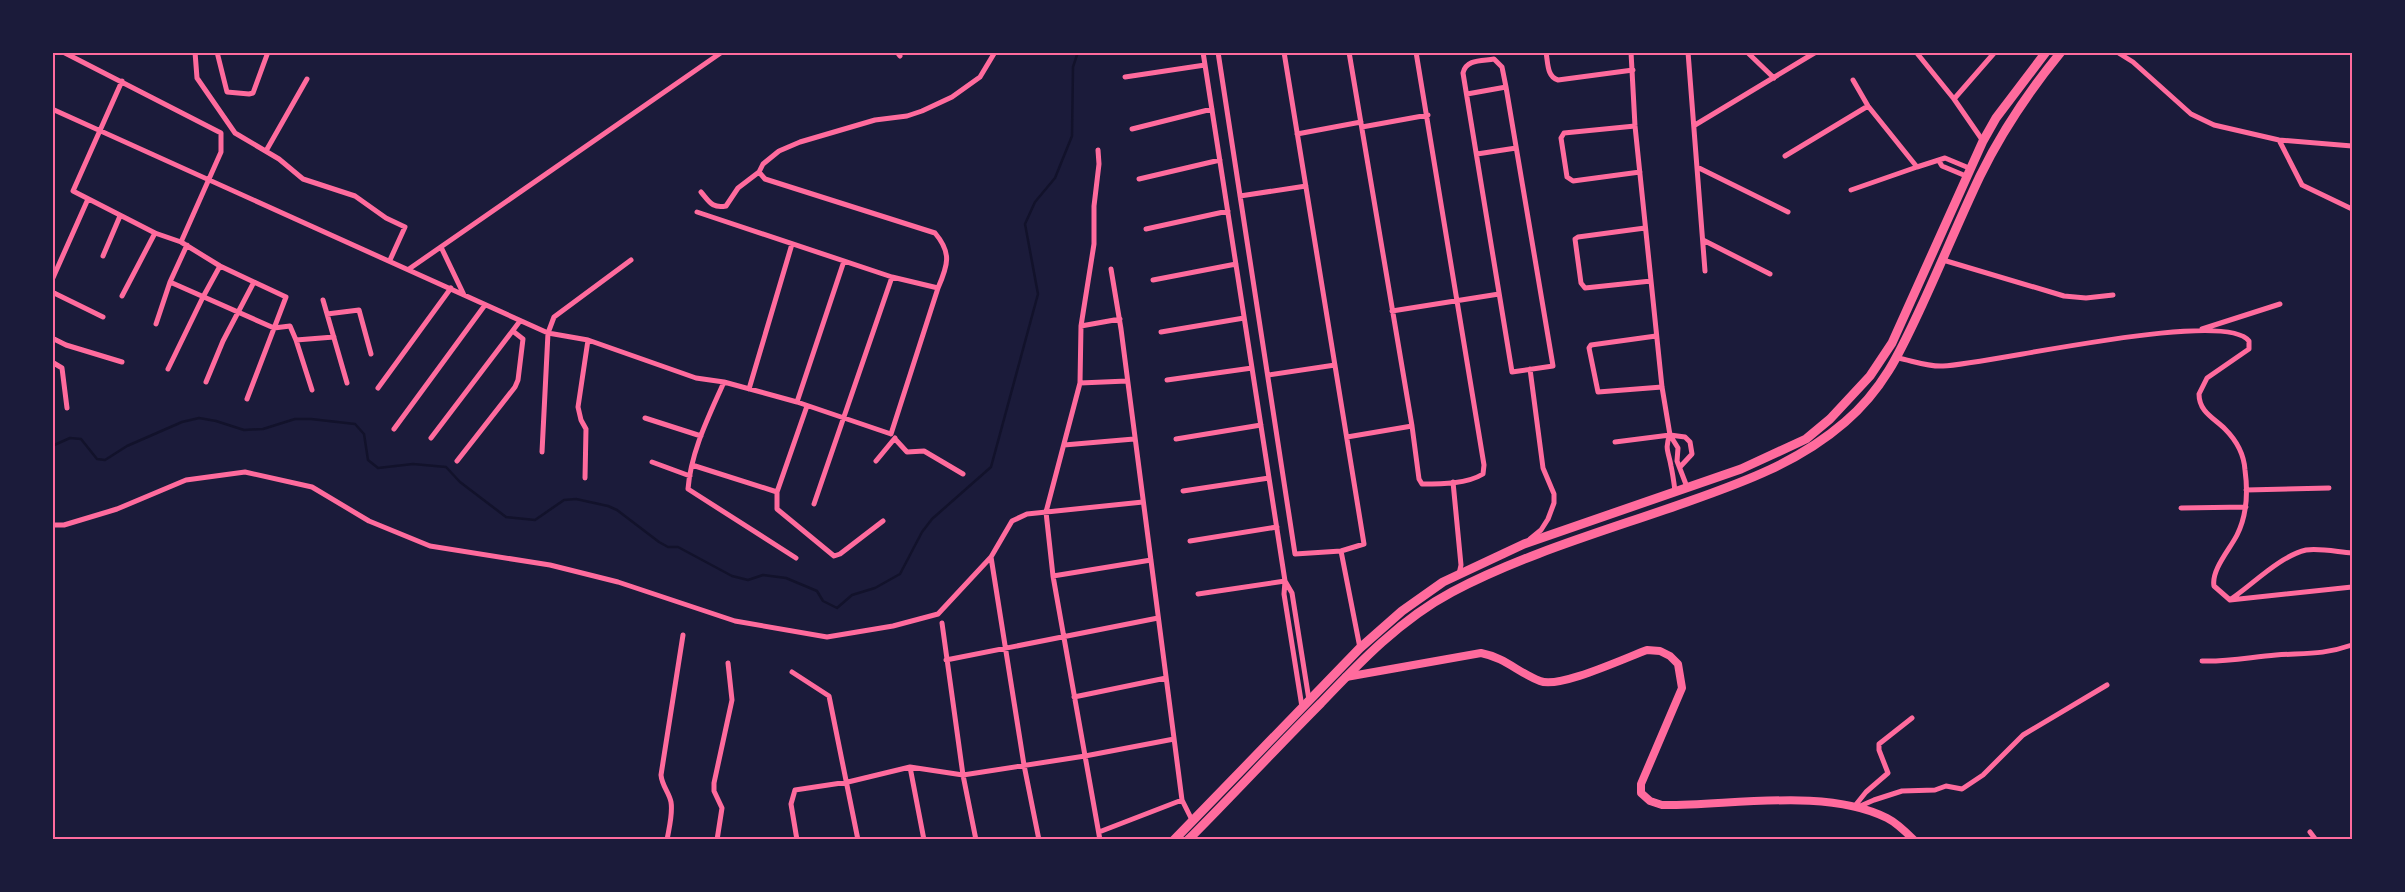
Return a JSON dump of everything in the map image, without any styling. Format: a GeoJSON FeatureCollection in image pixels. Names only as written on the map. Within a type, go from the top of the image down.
{"type":"FeatureCollection","features":[{"type":"Feature","properties":{"kind":"highway"},"geometry":{"type":"LineString","coordinates":[[1174,840],[1360,648],[1402,611],[1459,574],[1524,544],[1741,469],[1806,438],[1830,419],[1883,359],[1892,343],[1983,140],[1996,118],[2046,52]]}},
{"type":"Feature","properties":{"kind":"highway"},"geometry":{"type":"LineString","coordinates":[[1188,840],[1346,677],[1389,636],[1420,612],[1450,593],[1502,567],[1739,484],[1784,464],[1816,446],[1848,421],[1873,394],[1898,358],[1980,176],[2006,126],[2039,79],[2061,52]]}},
{"type":"Feature","properties":{"kind":"highway"},"geometry":{"type":"LineString","coordinates":[[1653,499],[1657,505],[1654,513]]}},
{"type":"Feature","properties":{"kind":"main road"},"geometry":{"type":"LineString","coordinates":[[1346,677],[1481,653],[1496,656],[1542,682],[1560,683],[1647,650],[1660,651],[1670,656],[1678,664],[1682,688],[1641,784],[1641,793],[1650,801],[1662,805],[1748,800],[1822,803],[1856,807],[1888,818],[1914,840]]}},
{"type":"Feature","properties":{"kind":"street"},"geometry":{"type":"LineString","coordinates":[[62,52],[219,130],[222,138],[221,152],[182,242]]}},
{"type":"Feature","properties":{"kind":"street"},"geometry":{"type":"LineString","coordinates":[[195,52],[197,78],[206,94],[235,133],[266,151],[303,179],[355,196],[386,218],[404,226],[405,228],[390,260]]}},
{"type":"Feature","properties":{"kind":"street"},"geometry":{"type":"LineString","coordinates":[[217,52],[228,92],[249,94],[253,93],[268,52]]}},
{"type":"Feature","properties":{"kind":"street"},"geometry":{"type":"LineString","coordinates":[[409,269],[722,52]]}},
{"type":"Feature","properties":{"kind":"street"},"geometry":{"type":"LineString","coordinates":[[701,192],[710,204],[719,207],[726,206],[738,188],[759,172],[763,164],[779,151],[800,142],[875,120],[908,116],[952,96],[980,77],[995,52]]}},
{"type":"Feature","properties":{"kind":"street"},"geometry":{"type":"LineString","coordinates":[[1203,52],[1285,581],[1284,594],[1302,707]]}},
{"type":"Feature","properties":{"kind":"street"},"geometry":{"type":"LineString","coordinates":[[1218,52],[1295,554],[1341,551],[1364,544],[1284,52]]}},
{"type":"Feature","properties":{"kind":"street"},"geometry":{"type":"LineString","coordinates":[[1349,52],[1412,426],[1419,479],[1422,484],[1476,478],[1483,474],[1484,465],[1459,300],[1416,52]]}},
{"type":"Feature","properties":{"kind":"street"},"geometry":{"type":"LineString","coordinates":[[1546,52],[1550,75],[1553,79],[1558,80],[1632,70]]}},
{"type":"Feature","properties":{"kind":"street"},"geometry":{"type":"LineString","coordinates":[[1631,52],[1635,126],[1662,387],[1670,435],[1678,448],[1677,461],[1687,487]]}},
{"type":"Feature","properties":{"kind":"street"},"geometry":{"type":"LineString","coordinates":[[1688,52],[1705,271]]}},
{"type":"Feature","properties":{"kind":"street"},"geometry":{"type":"LineString","coordinates":[[1747,52],[1774,78]]}},
{"type":"Feature","properties":{"kind":"street"},"geometry":{"type":"LineString","coordinates":[[1695,126],[1816,52]]}},
{"type":"Feature","properties":{"kind":"street"},"geometry":{"type":"LineString","coordinates":[[1916,52],[1954,99],[1983,140]]}},
{"type":"Feature","properties":{"kind":"street"},"geometry":{"type":"LineString","coordinates":[[1954,99],[1995,52]]}},
{"type":"Feature","properties":{"kind":"street"},"geometry":{"type":"LineString","coordinates":[[2117,52],[2133,62],[2191,114],[2214,125],[2278,140],[2352,146]]}},
{"type":"Feature","properties":{"kind":"street"},"geometry":{"type":"LineString","coordinates":[[1494,59],[1499,62],[1506,88],[1553,366],[1512,372],[1463,73],[1464,67],[1469,63],[1494,59]]}},
{"type":"Feature","properties":{"kind":"street"},"geometry":{"type":"LineString","coordinates":[[1125,77],[1205,65]]}},
{"type":"Feature","properties":{"kind":"street"},"geometry":{"type":"LineString","coordinates":[[266,151],[307,79]]}},
{"type":"Feature","properties":{"kind":"street"},"geometry":{"type":"LineString","coordinates":[[1853,80],[1868,106],[1917,167]]}},
{"type":"Feature","properties":{"kind":"street"},"geometry":{"type":"LineString","coordinates":[[122,81],[73,190],[155,233],[182,242],[220,266],[286,297],[247,399]]}},
{"type":"Feature","properties":{"kind":"street"},"geometry":{"type":"LineString","coordinates":[[1467,94],[1506,88]]}},
{"type":"Feature","properties":{"kind":"street"},"geometry":{"type":"LineString","coordinates":[[1785,156],[1868,106]]}},
{"type":"Feature","properties":{"kind":"street"},"geometry":{"type":"LineString","coordinates":[[52,109],[548,333],[588,340],[696,378],[724,382],[798,402],[892,434],[907,452],[924,452],[963,474]]}},
{"type":"Feature","properties":{"kind":"street"},"geometry":{"type":"LineString","coordinates":[[1132,129],[1212,109]]}},
{"type":"Feature","properties":{"kind":"street"},"geometry":{"type":"LineString","coordinates":[[1297,134],[1428,115]]}},
{"type":"Feature","properties":{"kind":"street"},"geometry":{"type":"LineString","coordinates":[[1635,126],[1564,134],[1561,138],[1568,177],[1573,181],[1640,172]]}},
{"type":"Feature","properties":{"kind":"street"},"geometry":{"type":"LineString","coordinates":[[2278,140],[2302,186],[2352,209]]}},
{"type":"Feature","properties":{"kind":"street"},"geometry":{"type":"LineString","coordinates":[[1477,154],[1516,148]]}},
{"type":"Feature","properties":{"kind":"street"},"geometry":{"type":"LineString","coordinates":[[1098,150],[1099,164],[1094,206],[1094,244],[1081,326],[1080,383],[1046,512],[1064,637],[1100,840]]}},
{"type":"Feature","properties":{"kind":"street"},"geometry":{"type":"LineString","coordinates":[[1851,190],[1945,158],[1968,172]]}},
{"type":"Feature","properties":{"kind":"street"},"geometry":{"type":"LineString","coordinates":[[1139,179],[1220,160]]}},
{"type":"Feature","properties":{"kind":"street"},"geometry":{"type":"LineString","coordinates":[[1939,161],[1942,166],[1968,172]]}},
{"type":"Feature","properties":{"kind":"street"},"geometry":{"type":"LineString","coordinates":[[1697,168],[1788,212]]}},
{"type":"Feature","properties":{"kind":"street"},"geometry":{"type":"LineString","coordinates":[[759,172],[765,179],[935,233],[943,242],[948,253],[943,279],[938,288],[892,434]]}},
{"type":"Feature","properties":{"kind":"street"},"geometry":{"type":"LineString","coordinates":[[1240,196],[1306,186]]}},
{"type":"Feature","properties":{"kind":"street"},"geometry":{"type":"LineString","coordinates":[[52,280],[88,199]]}},
{"type":"Feature","properties":{"kind":"street"},"geometry":{"type":"LineString","coordinates":[[1146,229],[1228,211]]}},
{"type":"Feature","properties":{"kind":"street"},"geometry":{"type":"LineString","coordinates":[[697,212],[892,277],[938,288]]}},
{"type":"Feature","properties":{"kind":"street"},"geometry":{"type":"LineString","coordinates":[[103,256],[120,216]]}},
{"type":"Feature","properties":{"kind":"street"},"geometry":{"type":"LineString","coordinates":[[1645,228],[1578,237],[1575,239],[1581,282],[1585,288],[1651,282]]}},
{"type":"Feature","properties":{"kind":"street"},"geometry":{"type":"LineString","coordinates":[[122,296],[155,233]]}},
{"type":"Feature","properties":{"kind":"street"},"geometry":{"type":"LineString","coordinates":[[1703,240],[1770,274]]}},
{"type":"Feature","properties":{"kind":"street"},"geometry":{"type":"LineString","coordinates":[[749,389],[792,244]]}},
{"type":"Feature","properties":{"kind":"street"},"geometry":{"type":"LineString","coordinates":[[156,324],[170,282],[187,245]]}},
{"type":"Feature","properties":{"kind":"street"},"geometry":{"type":"LineString","coordinates":[[441,247],[464,295]]}},
{"type":"Feature","properties":{"kind":"street"},"geometry":{"type":"LineString","coordinates":[[542,452],[548,333],[554,317],[631,260]]}},
{"type":"Feature","properties":{"kind":"street"},"geometry":{"type":"LineString","coordinates":[[1943,260],[2064,296],[2086,298],[2113,295]]}},
{"type":"Feature","properties":{"kind":"street"},"geometry":{"type":"LineString","coordinates":[[798,402],[844,261]]}},
{"type":"Feature","properties":{"kind":"street"},"geometry":{"type":"LineString","coordinates":[[1153,280],[1236,264]]}},
{"type":"Feature","properties":{"kind":"street"},"geometry":{"type":"LineString","coordinates":[[168,369],[220,266]]}},
{"type":"Feature","properties":{"kind":"street"},"geometry":{"type":"LineString","coordinates":[[1111,269],[1120,319],[1182,800],[1192,820]]}},
{"type":"Feature","properties":{"kind":"street"},"geometry":{"type":"LineString","coordinates":[[814,504],[892,277]]}},
{"type":"Feature","properties":{"kind":"street"},"geometry":{"type":"LineString","coordinates":[[170,282],[274,328],[290,326],[312,390]]}},
{"type":"Feature","properties":{"kind":"street"},"geometry":{"type":"LineString","coordinates":[[206,382],[238,311],[254,282]]}},
{"type":"Feature","properties":{"kind":"street"},"geometry":{"type":"LineString","coordinates":[[378,388],[451,288]]}},
{"type":"Feature","properties":{"kind":"street"},"geometry":{"type":"LineString","coordinates":[[52,292],[103,316]]}},
{"type":"Feature","properties":{"kind":"street"},"geometry":{"type":"LineString","coordinates":[[1392,311],[1499,294]]}},
{"type":"Feature","properties":{"kind":"street"},"geometry":{"type":"LineString","coordinates":[[323,300],[347,383]]}},
{"type":"Feature","properties":{"kind":"street"},"geometry":{"type":"LineString","coordinates":[[2200,330],[2280,304]]}},
{"type":"Feature","properties":{"kind":"street"},"geometry":{"type":"LineString","coordinates":[[394,429],[485,305]]}},
{"type":"Feature","properties":{"kind":"street"},"geometry":{"type":"LineString","coordinates":[[327,314],[359,310],[371,354]]}},
{"type":"Feature","properties":{"kind":"street"},"geometry":{"type":"LineString","coordinates":[[1161,332],[1244,318]]}},
{"type":"Feature","properties":{"kind":"street"},"geometry":{"type":"LineString","coordinates":[[1081,326],[1120,319]]}},
{"type":"Feature","properties":{"kind":"street"},"geometry":{"type":"LineString","coordinates":[[431,438],[514,332],[520,321]]}},
{"type":"Feature","properties":{"kind":"street"},"geometry":{"type":"LineString","coordinates":[[1898,358],[1942,366],[2134,335],[2200,330],[2242,335],[2250,344],[2247,351],[2207,378],[2199,394],[2203,410],[2227,430],[2240,451],[2244,462],[2246,507],[2238,534],[2213,580],[2214,586],[2230,600],[2352,587]]}},
{"type":"Feature","properties":{"kind":"street"},"geometry":{"type":"LineString","coordinates":[[457,462],[515,387],[518,380],[523,339],[514,332]]}},
{"type":"Feature","properties":{"kind":"street"},"geometry":{"type":"LineString","coordinates":[[1656,336],[1591,345],[1589,348],[1598,392],[1662,387]]}},
{"type":"Feature","properties":{"kind":"street"},"geometry":{"type":"LineString","coordinates":[[296,340],[334,337]]}},
{"type":"Feature","properties":{"kind":"street"},"geometry":{"type":"LineString","coordinates":[[52,338],[66,345],[122,362]]}},
{"type":"Feature","properties":{"kind":"street"},"geometry":{"type":"LineString","coordinates":[[585,478],[586,429],[581,420],[578,407],[588,340]]}},
{"type":"Feature","properties":{"kind":"street"},"geometry":{"type":"LineString","coordinates":[[52,362],[62,368],[67,408]]}},
{"type":"Feature","properties":{"kind":"street"},"geometry":{"type":"LineString","coordinates":[[1268,375],[1335,365]]}},
{"type":"Feature","properties":{"kind":"street"},"geometry":{"type":"LineString","coordinates":[[1168,380],[1252,368]]}},
{"type":"Feature","properties":{"kind":"street"},"geometry":{"type":"LineString","coordinates":[[1524,544],[1541,530],[1548,519],[1554,503],[1554,494],[1543,468],[1530,370]]}},
{"type":"Feature","properties":{"kind":"street"},"geometry":{"type":"LineString","coordinates":[[1080,383],[1127,381]]}},
{"type":"Feature","properties":{"kind":"street"},"geometry":{"type":"LineString","coordinates":[[724,382],[701,436],[692,465],[689,490],[796,558]]}},
{"type":"Feature","properties":{"kind":"street"},"geometry":{"type":"LineString","coordinates":[[806,406],[777,492],[776,507],[780,513],[834,556],[840,554],[883,521]]}},
{"type":"Feature","properties":{"kind":"street"},"geometry":{"type":"LineString","coordinates":[[645,418],[701,436]]}},
{"type":"Feature","properties":{"kind":"street"},"geometry":{"type":"LineString","coordinates":[[1176,439],[1261,425]]}},
{"type":"Feature","properties":{"kind":"street"},"geometry":{"type":"LineString","coordinates":[[1347,437],[1412,426]]}},
{"type":"Feature","properties":{"kind":"street"},"geometry":{"type":"LineString","coordinates":[[1615,442],[1670,435],[1685,437],[1692,448],[1692,454],[1687,462],[1680,467]]}},
{"type":"Feature","properties":{"kind":"street"},"geometry":{"type":"LineString","coordinates":[[1670,435],[1666,444],[1675,491]]}},
{"type":"Feature","properties":{"kind":"street"},"geometry":{"type":"LineString","coordinates":[[1064,445],[1134,439]]}},
{"type":"Feature","properties":{"kind":"street"},"geometry":{"type":"LineString","coordinates":[[876,461],[896,440]]}},
{"type":"Feature","properties":{"kind":"street"},"geometry":{"type":"LineString","coordinates":[[1671,464],[1677,461]]}},
{"type":"Feature","properties":{"kind":"street"},"geometry":{"type":"LineString","coordinates":[[652,462],[690,476]]}},
{"type":"Feature","properties":{"kind":"street"},"geometry":{"type":"LineString","coordinates":[[692,465],[777,492]]}},
{"type":"Feature","properties":{"kind":"street"},"geometry":{"type":"LineString","coordinates":[[52,525],[64,525],[117,509],[186,480],[246,472],[312,487],[369,521],[430,546],[550,565],[618,582],[735,621],[827,637],[893,626],[938,614],[946,608],[991,557],[1012,520],[1027,514],[1143,502]]}},
{"type":"Feature","properties":{"kind":"street"},"geometry":{"type":"LineString","coordinates":[[1183,491],[1269,478]]}},
{"type":"Feature","properties":{"kind":"street"},"geometry":{"type":"LineString","coordinates":[[1453,482],[1461,565],[1459,574]]}},
{"type":"Feature","properties":{"kind":"street"},"geometry":{"type":"LineString","coordinates":[[2246,490],[2329,488]]}},
{"type":"Feature","properties":{"kind":"street"},"geometry":{"type":"LineString","coordinates":[[2180,508],[2246,507]]}},
{"type":"Feature","properties":{"kind":"street"},"geometry":{"type":"LineString","coordinates":[[1190,541],[1276,527]]}},
{"type":"Feature","properties":{"kind":"street"},"geometry":{"type":"LineString","coordinates":[[2230,600],[2264,574],[2300,552],[2308,550],[2352,553]]}},
{"type":"Feature","properties":{"kind":"street"},"geometry":{"type":"LineString","coordinates":[[1341,551],[1360,648]]}},
{"type":"Feature","properties":{"kind":"street"},"geometry":{"type":"LineString","coordinates":[[991,557],[1024,765],[1039,840]]}},
{"type":"Feature","properties":{"kind":"street"},"geometry":{"type":"LineString","coordinates":[[1054,576],[1150,560]]}},
{"type":"Feature","properties":{"kind":"street"},"geometry":{"type":"LineString","coordinates":[[1198,594],[1285,581]]}},
{"type":"Feature","properties":{"kind":"street"},"geometry":{"type":"LineString","coordinates":[[1285,581],[1292,593],[1309,700]]}},
{"type":"Feature","properties":{"kind":"street"},"geometry":{"type":"LineString","coordinates":[[946,660],[1158,618]]}},
{"type":"Feature","properties":{"kind":"street"},"geometry":{"type":"LineString","coordinates":[[942,623],[963,775],[976,840]]}},
{"type":"Feature","properties":{"kind":"street"},"geometry":{"type":"LineString","coordinates":[[667,840],[671,803],[662,785],[661,775],[683,635]]}},
{"type":"Feature","properties":{"kind":"street"},"geometry":{"type":"LineString","coordinates":[[2202,661],[2220,662],[2276,656],[2318,655],[2352,645]]}},
{"type":"Feature","properties":{"kind":"street"},"geometry":{"type":"LineString","coordinates":[[717,840],[722,808],[714,790],[714,783],[732,700],[728,664]]}},
{"type":"Feature","properties":{"kind":"street"},"geometry":{"type":"LineString","coordinates":[[792,672],[830,696],[858,840]]}},
{"type":"Feature","properties":{"kind":"street"},"geometry":{"type":"LineString","coordinates":[[1074,697],[1166,678]]}},
{"type":"Feature","properties":{"kind":"street"},"geometry":{"type":"LineString","coordinates":[[1856,807],[1902,791],[1935,790],[1946,786],[1962,789],[1983,775],[2023,735],[2107,685]]}},
{"type":"Feature","properties":{"kind":"street"},"geometry":{"type":"LineString","coordinates":[[1856,807],[1866,792],[1888,773],[1879,750],[1879,744],[1912,718]]}},
{"type":"Feature","properties":{"kind":"street"},"geometry":{"type":"LineString","coordinates":[[797,840],[791,804],[795,790],[848,782],[910,767],[963,775],[1085,756],[1174,738]]}},
{"type":"Feature","properties":{"kind":"street"},"geometry":{"type":"LineString","coordinates":[[910,767],[924,840]]}},
{"type":"Feature","properties":{"kind":"street"},"geometry":{"type":"LineString","coordinates":[[1099,832],[1182,800]]}},
{"type":"Feature","properties":{"kind":"street"},"geometry":{"type":"LineString","coordinates":[[2310,832],[2316,840]]}},
{"type":"Feature","properties":{"kind":"waterway"},"geometry":{"type":"LineString","coordinates":[[52,446],[70,438],[81,439],[97,459],[105,460],[127,446],[182,422],[199,418],[244,430],[263,429],[295,419],[355,424],[364,434],[368,460],[378,468],[413,464],[446,467],[460,482],[506,517],[535,520],[564,500],[576,499],[608,506],[617,510],[659,542],[668,547],[678,547],[732,576],[748,580],[763,575],[786,578],[817,591],[823,601],[837,608],[852,595],[875,588],[900,574],[922,532],[932,519],[991,467],[1038,294],[1025,224],[1035,202],[1055,178],[1072,136],[1073,67],[1078,52]]}}]}
